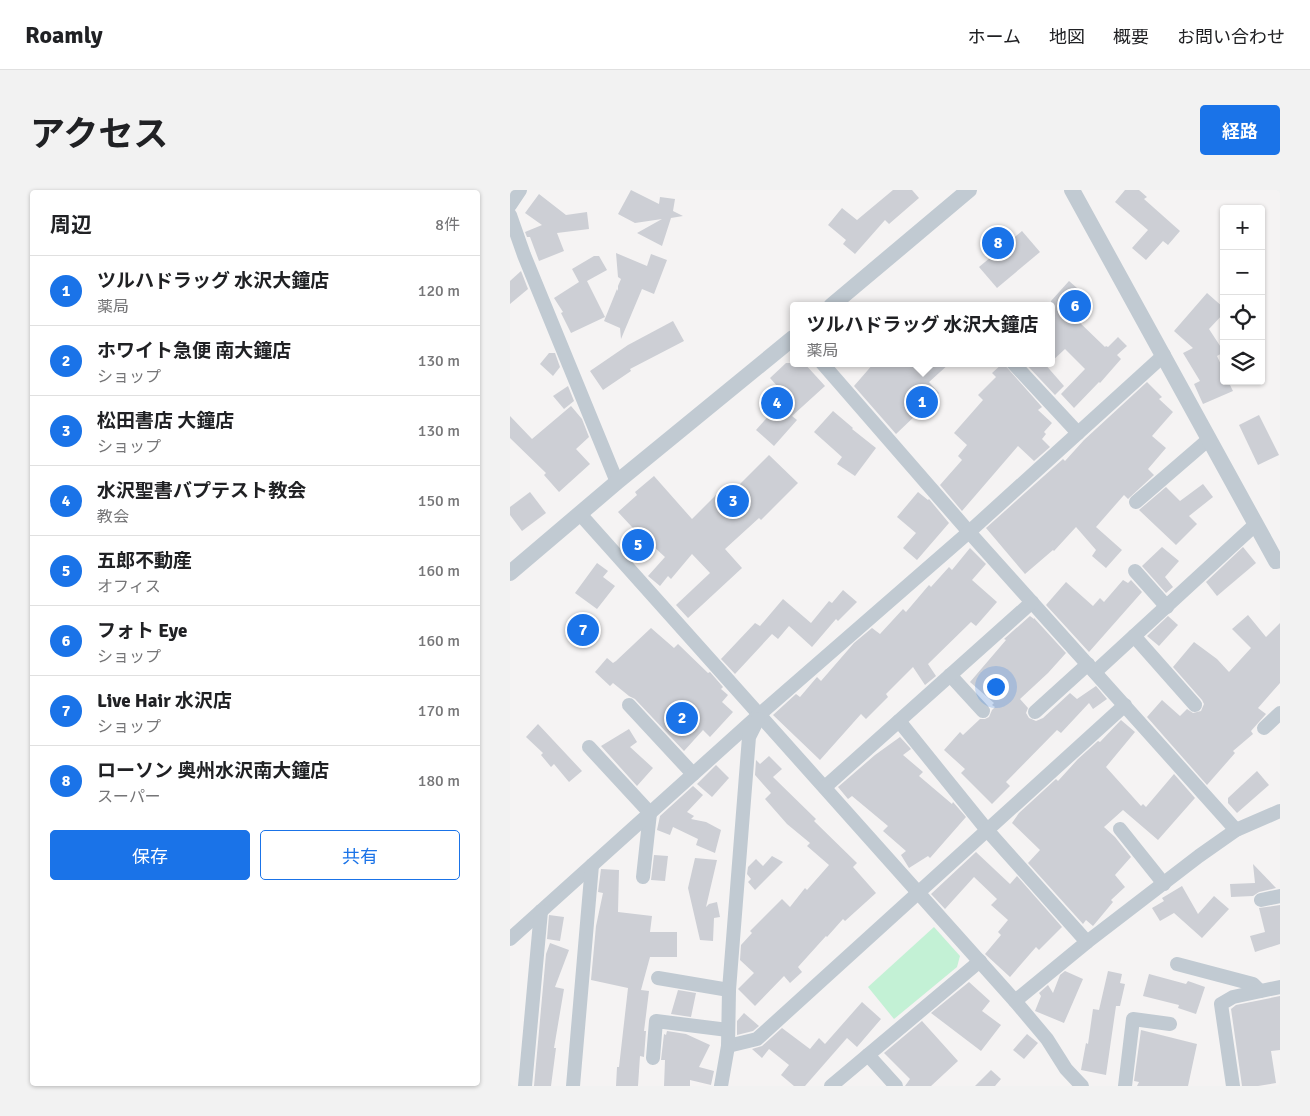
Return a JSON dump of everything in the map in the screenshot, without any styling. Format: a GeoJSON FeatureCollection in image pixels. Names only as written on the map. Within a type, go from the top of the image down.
{"type":"FeatureCollection","features":[{"type":"Feature","properties":{"kind":"street"},"geometry":{"type":"LineString","coordinates":[[510,205],[520,190]]}},
{"type":"Feature","properties":{"kind":"street"},"geometry":{"type":"LineString","coordinates":[[837,302],[969,190]]}},
{"type":"Feature","properties":{"kind":"street"},"geometry":{"type":"LineString","coordinates":[[1072,190],[1279,564]]}},
{"type":"Feature","properties":{"kind":"street"},"geometry":{"type":"LineString","coordinates":[[510,215],[524,255],[617,482]]}},
{"type":"Feature","properties":{"kind":"street"},"geometry":{"type":"LineString","coordinates":[[510,258],[524,255]]}},
{"type":"Feature","properties":{"kind":"street"},"geometry":{"type":"LineString","coordinates":[[510,572],[790,340]]}},
{"type":"Feature","properties":{"kind":"street"},"geometry":{"type":"LineString","coordinates":[[510,939],[760,714],[969,532],[1164,355]]}},
{"type":"Feature","properties":{"kind":"street"},"geometry":{"type":"LineString","coordinates":[[825,367],[969,532],[1236,830]]}},
{"type":"Feature","properties":{"kind":"street"},"geometry":{"type":"LineString","coordinates":[[1018,367],[1078,433]]}},
{"type":"Feature","properties":{"kind":"street"},"geometry":{"type":"LineString","coordinates":[[1136,502],[1209,438]]}},
{"type":"Feature","properties":{"kind":"street"},"geometry":{"type":"LineString","coordinates":[[580,514],[980,961],[1047,1039],[1066,1069],[1082,1086]]}},
{"type":"Feature","properties":{"kind":"street"},"geometry":{"type":"LineString","coordinates":[[1035,712],[1134,636],[1256,524]]}},
{"type":"Feature","properties":{"kind":"street"},"geometry":{"type":"LineString","coordinates":[[1135,571],[1167,606]]}},
{"type":"Feature","properties":{"kind":"street"},"geometry":{"type":"LineString","coordinates":[[825,787],[1032,602]]}},
{"type":"Feature","properties":{"kind":"street"},"geometry":{"type":"LineString","coordinates":[[1134,636],[1195,705]]}},
{"type":"Feature","properties":{"kind":"street"},"geometry":{"type":"LineString","coordinates":[[950,675],[983,711]]}},
{"type":"Feature","properties":{"kind":"street"},"geometry":{"type":"LineString","coordinates":[[629,705],[693,774]]}},
{"type":"Feature","properties":{"kind":"street"},"geometry":{"type":"LineString","coordinates":[[728,1046],[757,1039],[1125,705]]}},
{"type":"Feature","properties":{"kind":"street"},"geometry":{"type":"LineString","coordinates":[[1264,728],[1280,713]]}},
{"type":"Feature","properties":{"kind":"street"},"geometry":{"type":"LineString","coordinates":[[721,1086],[728,1046],[729,990],[749,737],[760,714]]}},
{"type":"Feature","properties":{"kind":"street"},"geometry":{"type":"LineString","coordinates":[[899,721],[987,830],[1087,942]]}},
{"type":"Feature","properties":{"kind":"street"},"geometry":{"type":"LineString","coordinates":[[589,746],[650,813],[643,877]]}},
{"type":"Feature","properties":{"kind":"street"},"geometry":{"type":"LineString","coordinates":[[1015,1001],[1087,942],[1236,830],[1280,811]]}},
{"type":"Feature","properties":{"kind":"street"},"geometry":{"type":"LineString","coordinates":[[1120,829],[1164,884]]}},
{"type":"Feature","properties":{"kind":"street"},"geometry":{"type":"LineString","coordinates":[[572,1086],[592,866]]}},
{"type":"Feature","properties":{"kind":"street"},"geometry":{"type":"LineString","coordinates":[[1261,900],[1280,896]]}},
{"type":"Feature","properties":{"kind":"street"},"geometry":{"type":"LineString","coordinates":[[525,1086],[541,911]]}},
{"type":"Feature","properties":{"kind":"street"},"geometry":{"type":"LineString","coordinates":[[831,1086],[980,961]]}},
{"type":"Feature","properties":{"kind":"street"},"geometry":{"type":"LineString","coordinates":[[1177,964],[1252,984],[1260,991]]}},
{"type":"Feature","properties":{"kind":"street"},"geometry":{"type":"LineString","coordinates":[[658,978],[729,990]]}},
{"type":"Feature","properties":{"kind":"street"},"geometry":{"type":"LineString","coordinates":[[1233,1086],[1221,1004],[1233,997],[1280,987]]}},
{"type":"Feature","properties":{"kind":"street"},"geometry":{"type":"LineString","coordinates":[[1125,1086],[1133,1019],[1170,1024]]}},
{"type":"Feature","properties":{"kind":"street"},"geometry":{"type":"LineString","coordinates":[[653,1058],[656,1021],[728,1030]]}},
{"type":"Feature","properties":{"kind":"street"},"geometry":{"type":"LineString","coordinates":[[868,1055],[896,1086]]}},
{"type":"Feature","properties":{"kind":"green space"},"geometry":{"type":"Polygon","coordinates":[[[934,927],[960,956],[957,967],[894,1019],[868,987],[934,927]]]}},
{"type":"Feature","properties":{"kind":"building"},"geometry":{"type":"Polygon","coordinates":[[[631,190],[659,204],[660,197],[675,199],[673,211],[683,216],[671,218],[662,246],[637,233],[662,219],[635,223],[618,214],[631,190]]]}},
{"type":"Feature","properties":{"kind":"building"},"geometry":{"type":"Polygon","coordinates":[[[893,190],[912,190],[919,198],[889,224],[885,220],[855,254],[843,244],[846,240],[828,225],[842,208],[857,220],[893,190]]]}},
{"type":"Feature","properties":{"kind":"building"},"geometry":{"type":"Polygon","coordinates":[[[1125,190],[1139,190],[1147,197],[1144,199],[1180,231],[1168,245],[1163,241],[1146,260],[1132,248],[1148,230],[1115,202],[1125,190]]]}},
{"type":"Feature","properties":{"kind":"building"},"geometry":{"type":"Polygon","coordinates":[[[539,194],[566,215],[587,212],[589,229],[557,233],[564,251],[539,261],[530,237],[527,237],[525,232],[542,225],[525,213],[539,194]]]}},
{"type":"Feature","properties":{"kind":"building"},"geometry":{"type":"Polygon","coordinates":[[[1022,231],[1040,252],[997,288],[979,267],[1022,231]]]}},
{"type":"Feature","properties":{"kind":"building"},"geometry":{"type":"Polygon","coordinates":[[[616,253],[647,266],[651,254],[667,260],[654,294],[642,289],[621,339],[620,328],[604,321],[617,289],[618,291],[621,279],[618,277],[616,253]]]}},
{"type":"Feature","properties":{"kind":"building"},"geometry":{"type":"Polygon","coordinates":[[[594,256],[599,256],[607,270],[587,281],[605,317],[571,333],[561,313],[563,312],[554,298],[579,282],[572,269],[594,256]]]}},
{"type":"Feature","properties":{"kind":"building"},"geometry":{"type":"Polygon","coordinates":[[[521,271],[528,289],[510,304],[510,281],[521,271]]]}},
{"type":"Feature","properties":{"kind":"building"},"geometry":{"type":"Polygon","coordinates":[[[1069,281],[1093,302],[1077,320],[1105,347],[1108,347],[1118,337],[1127,346],[1117,355],[1121,359],[1074,408],[1061,394],[1085,369],[1065,349],[1055,358],[1055,302],[1051,301],[1069,281]]]}},
{"type":"Feature","properties":{"kind":"building"},"geometry":{"type":"Polygon","coordinates":[[[1207,293],[1220,304],[1220,317],[1209,329],[1220,346],[1220,354],[1217,356],[1220,362],[1220,385],[1230,385],[1233,391],[1203,404],[1194,384],[1200,381],[1183,353],[1193,348],[1174,331],[1207,293]]]}},
{"type":"Feature","properties":{"kind":"building"},"geometry":{"type":"Polygon","coordinates":[[[673,321],[684,341],[630,369],[631,371],[603,390],[590,371],[628,345],[673,321]]]}},
{"type":"Feature","properties":{"kind":"building"},"geometry":{"type":"Polygon","coordinates":[[[549,353],[555,353],[560,367],[553,376],[540,364],[549,353]]]}},
{"type":"Feature","properties":{"kind":"building"},"geometry":{"type":"Polygon","coordinates":[[[786,363],[790,363],[790,367],[808,367],[825,386],[792,416],[797,420],[774,446],[756,430],[786,396],[770,378],[786,363]]]}},
{"type":"Feature","properties":{"kind":"building"},"geometry":{"type":"Polygon","coordinates":[[[871,367],[946,367],[929,382],[939,393],[896,434],[854,386],[871,367]]]}},
{"type":"Feature","properties":{"kind":"building"},"geometry":{"type":"Polygon","coordinates":[[[999,367],[1007,367],[1042,407],[1038,410],[1052,423],[1044,432],[1046,434],[1042,439],[1050,447],[1034,461],[1018,446],[962,511],[940,485],[962,460],[958,456],[967,445],[954,433],[983,400],[978,395],[996,377],[992,373],[999,367]]]}},
{"type":"Feature","properties":{"kind":"building"},"geometry":{"type":"Polygon","coordinates":[[[1029,367],[1047,367],[1064,386],[1055,395],[1029,367]]]}},
{"type":"Feature","properties":{"kind":"building"},"geometry":{"type":"Polygon","coordinates":[[[1147,382],[1162,397],[1159,399],[1173,412],[1152,436],[1166,448],[1148,469],[1154,475],[1128,499],[1124,495],[1096,527],[1122,550],[1106,568],[1092,556],[1096,550],[1076,527],[1054,551],[1025,574],[986,528],[1063,459],[1065,461],[1084,440],[1147,382]]]}},
{"type":"Feature","properties":{"kind":"building"},"geometry":{"type":"Polygon","coordinates":[[[568,386],[574,401],[564,409],[553,396],[568,386]]]}},
{"type":"Feature","properties":{"kind":"building"},"geometry":{"type":"Polygon","coordinates":[[[571,406],[582,419],[589,437],[576,449],[590,464],[559,492],[544,475],[546,473],[510,438],[510,416],[532,439],[571,406]]]}},
{"type":"Feature","properties":{"kind":"building"},"geometry":{"type":"Polygon","coordinates":[[[833,411],[876,448],[855,476],[837,464],[842,457],[814,432],[833,411]]]}},
{"type":"Feature","properties":{"kind":"building"},"geometry":{"type":"Polygon","coordinates":[[[1259,415],[1279,455],[1258,465],[1239,425],[1259,415]]]}},
{"type":"Feature","properties":{"kind":"building"},"geometry":{"type":"Polygon","coordinates":[[[769,455],[798,483],[761,520],[759,518],[725,549],[742,568],[688,618],[676,605],[710,573],[692,554],[671,579],[668,576],[660,586],[648,576],[665,557],[618,512],[637,495],[635,492],[654,476],[692,519],[724,487],[730,494],[769,455]]]}},
{"type":"Feature","properties":{"kind":"building"},"geometry":{"type":"Polygon","coordinates":[[[1203,484],[1213,497],[1189,516],[1197,524],[1176,545],[1139,510],[1166,487],[1180,501],[1203,484]]]}},
{"type":"Feature","properties":{"kind":"building"},"geometry":{"type":"Polygon","coordinates":[[[530,492],[546,513],[522,531],[510,515],[510,507],[530,492]]]}},
{"type":"Feature","properties":{"kind":"building"},"geometry":{"type":"Polygon","coordinates":[[[918,492],[929,499],[949,523],[917,560],[903,548],[916,533],[897,517],[918,492]]]}},
{"type":"Feature","properties":{"kind":"building"},"geometry":{"type":"Polygon","coordinates":[[[1162,547],[1179,561],[1165,577],[1173,587],[1166,593],[1142,566],[1162,547]]]}},
{"type":"Feature","properties":{"kind":"building"},"geometry":{"type":"Polygon","coordinates":[[[1243,547],[1256,563],[1217,596],[1206,582],[1243,547]]]}},
{"type":"Feature","properties":{"kind":"building"},"geometry":{"type":"Polygon","coordinates":[[[970,548],[986,564],[972,580],[997,602],[976,626],[971,622],[928,664],[936,676],[925,685],[913,667],[886,694],[888,697],[866,719],[861,714],[820,760],[773,715],[796,694],[800,697],[817,677],[821,681],[854,643],[872,628],[880,634],[903,609],[906,612],[929,585],[931,587],[949,567],[952,570],[970,548]]]}},
{"type":"Feature","properties":{"kind":"building"},"geometry":{"type":"Polygon","coordinates":[[[597,563],[608,571],[603,577],[615,586],[597,609],[575,593],[597,563]]]}},
{"type":"Feature","properties":{"kind":"building"},"geometry":{"type":"Polygon","coordinates":[[[1123,580],[1128,583],[1131,580],[1142,592],[1089,652],[1046,605],[1066,582],[1093,606],[1100,598],[1104,602],[1123,580]]]}},
{"type":"Feature","properties":{"kind":"building"},"geometry":{"type":"Polygon","coordinates":[[[843,590],[857,602],[838,621],[836,619],[812,647],[789,626],[778,639],[772,634],[735,674],[721,659],[755,623],[760,626],[783,599],[811,623],[829,601],[832,603],[843,590]]]}},
{"type":"Feature","properties":{"kind":"building"},"geometry":{"type":"Polygon","coordinates":[[[1248,615],[1266,637],[1280,623],[1280,683],[1258,708],[1266,714],[1251,731],[1253,734],[1233,751],[1235,753],[1207,785],[1147,717],[1162,700],[1180,716],[1187,709],[1193,713],[1201,711],[1204,704],[1202,700],[1173,667],[1194,642],[1217,659],[1229,672],[1251,648],[1232,629],[1248,615]]]}},
{"type":"Feature","properties":{"kind":"building"},"geometry":{"type":"Polygon","coordinates":[[[1030,616],[1066,653],[1020,699],[1028,708],[1026,713],[1029,718],[1036,721],[1043,718],[1070,693],[1077,699],[1096,686],[1107,699],[1093,709],[1089,703],[1061,733],[1057,730],[1006,782],[1010,786],[992,804],[961,773],[965,769],[944,750],[960,732],[963,735],[980,719],[989,717],[995,707],[992,705],[994,703],[970,682],[1006,640],[1004,639],[1030,616]]]}},
{"type":"Feature","properties":{"kind":"building"},"geometry":{"type":"Polygon","coordinates":[[[1168,616],[1178,625],[1159,646],[1147,636],[1168,616]]]}},
{"type":"Feature","properties":{"kind":"building"},"geometry":{"type":"Polygon","coordinates":[[[651,628],[674,648],[678,644],[708,673],[710,672],[723,687],[721,689],[728,695],[722,702],[733,712],[710,737],[703,730],[684,751],[635,699],[613,683],[610,686],[595,672],[607,658],[613,663],[616,661],[651,628]]]}},
{"type":"Feature","properties":{"kind":"building"},"geometry":{"type":"Polygon","coordinates":[[[1121,720],[1135,732],[1106,767],[1141,806],[1143,804],[1146,807],[1174,774],[1195,798],[1158,840],[1123,810],[1104,827],[1131,857],[1115,875],[1125,887],[1111,900],[1113,902],[1093,926],[1086,920],[1083,924],[1028,863],[1040,850],[1012,823],[1019,813],[1056,779],[1058,781],[1078,759],[1098,741],[1100,742],[1121,720]]]}},
{"type":"Feature","properties":{"kind":"building"},"geometry":{"type":"Polygon","coordinates":[[[538,724],[582,771],[569,782],[554,764],[551,767],[541,755],[543,753],[526,737],[538,724]]]}},
{"type":"Feature","properties":{"kind":"building"},"geometry":{"type":"Polygon","coordinates":[[[629,729],[637,742],[630,747],[653,768],[637,786],[601,746],[629,729]]]}},
{"type":"Feature","properties":{"kind":"building"},"geometry":{"type":"Polygon","coordinates":[[[900,737],[911,749],[903,755],[923,772],[919,776],[952,804],[953,802],[966,817],[930,858],[928,856],[909,868],[901,855],[906,851],[883,831],[888,826],[852,796],[848,799],[838,787],[875,755],[900,737]]]}},
{"type":"Feature","properties":{"kind":"building"},"geometry":{"type":"Polygon","coordinates":[[[769,756],[782,769],[773,777],[857,863],[853,867],[876,893],[845,921],[843,919],[826,936],[798,967],[802,972],[790,983],[784,976],[755,1006],[738,989],[754,973],[740,960],[741,945],[752,933],[750,931],[782,899],[790,907],[805,888],[807,890],[829,865],[807,846],[810,843],[787,824],[765,799],[771,793],[755,775],[756,760],[760,764],[769,756]]]}},
{"type":"Feature","properties":{"kind":"building"},"geometry":{"type":"Polygon","coordinates":[[[716,765],[729,778],[712,797],[697,784],[716,765]]]}},
{"type":"Feature","properties":{"kind":"building"},"geometry":{"type":"Polygon","coordinates":[[[1257,771],[1269,785],[1237,813],[1228,803],[1228,798],[1257,771]]]}},
{"type":"Feature","properties":{"kind":"building"},"geometry":{"type":"Polygon","coordinates":[[[693,786],[703,795],[687,812],[694,816],[691,819],[706,822],[721,830],[715,853],[696,845],[698,839],[673,827],[670,835],[657,830],[660,816],[693,786]]]}},
{"type":"Feature","properties":{"kind":"building"},"geometry":{"type":"Polygon","coordinates":[[[976,852],[1010,884],[1017,876],[1062,927],[1039,950],[1036,947],[1010,977],[985,954],[1001,935],[998,932],[1008,920],[991,905],[997,899],[974,877],[945,909],[931,894],[976,852]]]}},
{"type":"Feature","properties":{"kind":"building"},"geometry":{"type":"Polygon","coordinates":[[[654,855],[668,856],[665,881],[651,880],[654,855]]]}},
{"type":"Feature","properties":{"kind":"building"},"geometry":{"type":"Polygon","coordinates":[[[772,856],[783,862],[755,890],[748,882],[751,879],[747,874],[748,867],[756,859],[763,866],[772,856]]]}},
{"type":"Feature","properties":{"kind":"building"},"geometry":{"type":"Polygon","coordinates":[[[695,858],[717,860],[706,907],[717,902],[720,917],[714,918],[713,941],[700,940],[688,888],[695,858]]]}},
{"type":"Feature","properties":{"kind":"building"},"geometry":{"type":"Polygon","coordinates":[[[1253,864],[1276,888],[1259,892],[1253,896],[1231,897],[1230,884],[1255,883],[1253,864]]]}},
{"type":"Feature","properties":{"kind":"building"},"geometry":{"type":"Polygon","coordinates":[[[601,869],[619,870],[618,912],[652,916],[650,932],[677,932],[677,957],[650,957],[641,990],[649,991],[644,1031],[646,1031],[644,1057],[640,1056],[638,1086],[616,1086],[628,988],[591,980],[596,926],[603,893],[598,892],[601,869]]]}},
{"type":"Feature","properties":{"kind":"building"},"geometry":{"type":"Polygon","coordinates":[[[1182,886],[1198,914],[1214,896],[1229,909],[1202,938],[1174,913],[1160,921],[1152,908],[1164,901],[1162,898],[1182,886]]]}},
{"type":"Feature","properties":{"kind":"building"},"geometry":{"type":"Polygon","coordinates":[[[1280,905],[1280,944],[1255,952],[1250,936],[1265,932],[1259,908],[1280,905]]]}},
{"type":"Feature","properties":{"kind":"building"},"geometry":{"type":"Polygon","coordinates":[[[549,915],[564,917],[560,941],[547,939],[549,915]]]}},
{"type":"Feature","properties":{"kind":"building"},"geometry":{"type":"Polygon","coordinates":[[[550,943],[569,950],[555,987],[564,989],[554,1048],[556,1048],[551,1086],[534,1086],[546,954],[550,943]]]}},
{"type":"Feature","properties":{"kind":"building"},"geometry":{"type":"Polygon","coordinates":[[[1065,971],[1083,979],[1064,1023],[1035,1011],[1041,996],[1039,993],[1048,985],[1053,993],[1060,975],[1065,971]]]}},
{"type":"Feature","properties":{"kind":"building"},"geometry":{"type":"Polygon","coordinates":[[[1108,971],[1122,974],[1120,983],[1125,984],[1120,1006],[1116,1006],[1106,1075],[1081,1070],[1086,1043],[1088,1044],[1093,1009],[1099,1010],[1108,971]]]}},
{"type":"Feature","properties":{"kind":"building"},"geometry":{"type":"Polygon","coordinates":[[[1149,974],[1186,984],[1188,981],[1205,987],[1196,1014],[1178,1008],[1179,1005],[1143,996],[1149,974]]]}},
{"type":"Feature","properties":{"kind":"building"},"geometry":{"type":"Polygon","coordinates":[[[969,982],[990,1001],[982,1011],[1001,1025],[981,1051],[931,1013],[969,982]]]}},
{"type":"Feature","properties":{"kind":"building"},"geometry":{"type":"Polygon","coordinates":[[[678,990],[696,993],[691,1017],[671,1014],[678,990]]]}},
{"type":"Feature","properties":{"kind":"building"},"geometry":{"type":"Polygon","coordinates":[[[1280,996],[1280,1050],[1271,1051],[1276,1083],[1242,1086],[1231,1009],[1236,1005],[1280,996]]]}},
{"type":"Feature","properties":{"kind":"building"},"geometry":{"type":"Polygon","coordinates":[[[862,1002],[881,1019],[857,1047],[847,1038],[805,1086],[794,1086],[781,1075],[789,1065],[769,1049],[762,1058],[752,1049],[762,1046],[782,1028],[810,1049],[819,1038],[825,1044],[862,1002]]]}},
{"type":"Feature","properties":{"kind":"building"},"geometry":{"type":"Polygon","coordinates":[[[744,1013],[759,1026],[753,1031],[737,1035],[737,1021],[744,1013]]]}},
{"type":"Feature","properties":{"kind":"building"},"geometry":{"type":"Polygon","coordinates":[[[922,1021],[958,1061],[931,1086],[905,1086],[910,1079],[884,1053],[922,1021]]]}},
{"type":"Feature","properties":{"kind":"building"},"geometry":{"type":"Polygon","coordinates":[[[1141,1030],[1197,1044],[1188,1086],[1137,1086],[1139,1082],[1134,1081],[1141,1030]]]}},
{"type":"Feature","properties":{"kind":"building"},"geometry":{"type":"Polygon","coordinates":[[[667,1031],[686,1034],[710,1045],[699,1067],[714,1071],[711,1085],[690,1080],[690,1086],[664,1086],[665,1060],[661,1060],[664,1034],[666,1035],[667,1031]]]}},
{"type":"Feature","properties":{"kind":"building"},"geometry":{"type":"Polygon","coordinates":[[[1027,1034],[1038,1043],[1024,1059],[1013,1050],[1027,1034]]]}},
{"type":"Feature","properties":{"kind":"building"},"geometry":{"type":"Polygon","coordinates":[[[991,1070],[1001,1079],[995,1086],[975,1086],[991,1070]]]}},
{"type":"Feature","properties":{"kind":"place","name":"ローソン 奥州水沢南大鐘店"},"geometry":{"type":"Point","coordinates":[998,243]}},
{"type":"Feature","properties":{"kind":"place","name":"フォト Eye"},"geometry":{"type":"Point","coordinates":[1075,306]}},
{"type":"Feature","properties":{"kind":"place","name":"ツルハドラッグ 水沢大鐘店"},"geometry":{"type":"Point","coordinates":[922,402]}},
{"type":"Feature","properties":{"kind":"place","name":"水沢聖書バプテスト教会"},"geometry":{"type":"Point","coordinates":[777,403]}},
{"type":"Feature","properties":{"kind":"place","name":"松田書店 大鐘店"},"geometry":{"type":"Point","coordinates":[733,501]}},
{"type":"Feature","properties":{"kind":"place","name":"五郎不動産"},"geometry":{"type":"Point","coordinates":[638,545]}},
{"type":"Feature","properties":{"kind":"place","name":"Live Hair 水沢店"},"geometry":{"type":"Point","coordinates":[583,630]}},
{"type":"Feature","properties":{"kind":"place","name":"ホワイト急便 南大鐘店"},"geometry":{"type":"Point","coordinates":[682,718]}}]}
